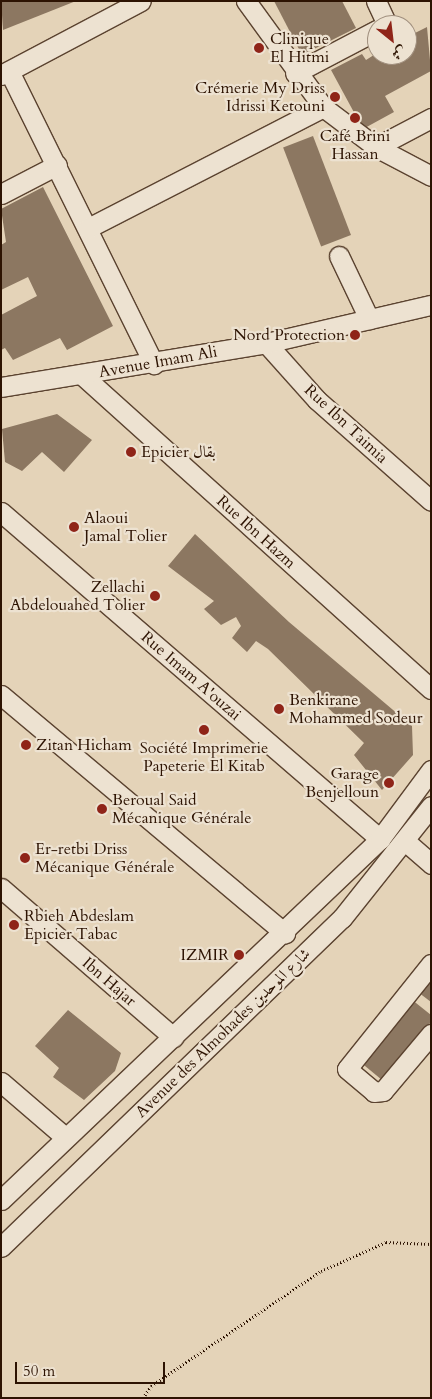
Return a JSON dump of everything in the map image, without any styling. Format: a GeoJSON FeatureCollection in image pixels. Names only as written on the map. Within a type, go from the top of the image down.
{"type":"FeatureCollection","features":[{"type":"Feature","properties":{"kind":"street"},"geometry":{"type":"LineString","coordinates":[[246,1],[295,73],[323,107],[376,147],[431,176]]}},
{"type":"Feature","properties":{"kind":"street"},"geometry":{"type":"LineString","coordinates":[[376,1],[382,15]]}},
{"type":"Feature","properties":{"kind":"street"},"geometry":{"type":"LineString","coordinates":[[133,3],[5,73],[57,166],[154,364]]}},
{"type":"Feature","properties":{"kind":"street"},"geometry":{"type":"LineString","coordinates":[[295,73],[367,35]]}},
{"type":"Feature","properties":{"kind":"street"},"geometry":{"type":"LineString","coordinates":[[88,228],[323,107]]}},
{"type":"Feature","properties":{"kind":"street"},"geometry":{"type":"LineString","coordinates":[[376,147],[431,118]]}},
{"type":"Feature","properties":{"kind":"street"},"geometry":{"type":"LineString","coordinates":[[1,194],[57,166]]}},
{"type":"Feature","properties":{"kind":"street"},"geometry":{"type":"LineString","coordinates":[[339,256],[369,319]]}},
{"type":"Feature","properties":{"kind":"street","name":"Avenue Imam Ali"},"geometry":{"type":"LineString","coordinates":[[1,387],[154,364],[266,343],[431,305]]}},
{"type":"Feature","properties":{"kind":"street","name":"Rue Ibn Taimia"},"geometry":{"type":"LineString","coordinates":[[266,343],[317,400],[431,501]]}},
{"type":"Feature","properties":{"kind":"street","name":"Rue Ibn Hazm"},"geometry":{"type":"LineString","coordinates":[[81,374],[431,690]]}},
{"type":"Feature","properties":{"kind":"street","name":"Rue Imam A'ouzai"},"geometry":{"type":"LineString","coordinates":[[1,512],[380,839]]}},
{"type":"Feature","properties":{"kind":"street"},"geometry":{"type":"LineString","coordinates":[[1,695],[285,934]]}},
{"type":"Feature","properties":{"kind":"street","name":"Avenue des Almohades شارع الموحدين"},"geometry":{"type":"LineString","coordinates":[[1,1200],[65,1137],[285,934],[380,839],[431,770]]}},
{"type":"Feature","properties":{"kind":"street","name":"Avenue des Almohades شارع الموحدين"},"geometry":{"type":"LineString","coordinates":[[1,1247],[342,918],[431,806]]}},
{"type":"Feature","properties":{"kind":"street"},"geometry":{"type":"LineString","coordinates":[[405,841],[431,864]]}},
{"type":"Feature","properties":{"kind":"street","name":"Ibn Hajar"},"geometry":{"type":"LineString","coordinates":[[1,888],[172,1038]]}},
{"type":"Feature","properties":{"kind":"street"},"geometry":{"type":"LineString","coordinates":[[431,964],[347,1069],[374,1092],[383,1091],[431,1034]]}},
{"type":"Feature","properties":{"kind":"street"},"geometry":{"type":"LineString","coordinates":[[1,1082],[65,1137]]}},
{"type":"Feature","properties":{"kind":"path"},"geometry":{"type":"LineString","coordinates":[[143,1398],[151,1386],[321,1271],[386,1242],[431,1244]]}},
{"type":"Feature","properties":{"kind":"building"},"geometry":{"type":"Polygon","coordinates":[[[1,1],[76,1],[3,30],[1,1]]]}},
{"type":"Feature","properties":{"kind":"building"},"geometry":{"type":"Polygon","coordinates":[[[274,1],[342,1],[356,28],[302,55],[274,1]]]}},
{"type":"Feature","properties":{"kind":"building"},"geometry":{"type":"Polygon","coordinates":[[[427,27],[431,71],[385,96],[394,112],[363,129],[331,70],[362,54],[367,59],[367,65],[417,65],[417,32],[427,27]]]}},
{"type":"Feature","properties":{"kind":"building"},"geometry":{"type":"Polygon","coordinates":[[[313,136],[351,235],[321,246],[283,147],[313,136]]]}},
{"type":"Feature","properties":{"kind":"building"},"geometry":{"type":"Polygon","coordinates":[[[43,187],[113,326],[67,350],[60,338],[13,360],[5,348],[1,350],[1,315],[37,296],[28,277],[1,290],[1,245],[6,242],[1,209],[43,187]]]}},
{"type":"Feature","properties":{"kind":"building"},"geometry":{"type":"Polygon","coordinates":[[[57,414],[92,440],[64,472],[42,452],[22,471],[5,462],[2,429],[57,414]]]}},
{"type":"Feature","properties":{"kind":"building"},"geometry":{"type":"Polygon","coordinates":[[[195,534],[289,622],[412,726],[413,755],[382,790],[354,755],[364,743],[268,649],[256,641],[247,652],[232,638],[241,626],[236,617],[221,625],[204,609],[214,601],[168,566],[195,534]]]}},
{"type":"Feature","properties":{"kind":"building"},"geometry":{"type":"Polygon","coordinates":[[[431,972],[431,1002],[414,989],[431,972]]]}},
{"type":"Feature","properties":{"kind":"building"},"geometry":{"type":"Polygon","coordinates":[[[411,999],[431,1015],[431,1022],[382,1080],[359,1061],[411,999]]]}},
{"type":"Feature","properties":{"kind":"building"},"geometry":{"type":"Polygon","coordinates":[[[68,1010],[121,1053],[115,1071],[84,1100],[53,1077],[59,1068],[35,1046],[68,1010]]]}},
{"type":"Feature","properties":{"kind":"place","name":"Clinique El Hitmi"},"geometry":{"type":"Point","coordinates":[259,48]}},
{"type":"Feature","properties":{"kind":"place","name":"Crémerie My Driss Idrissi Ketouni"},"geometry":{"type":"Point","coordinates":[335,97]}},
{"type":"Feature","properties":{"kind":"place","name":"Café Brini Hassan"},"geometry":{"type":"Point","coordinates":[355,118]}},
{"type":"Feature","properties":{"kind":"place","name":"Nord Protection"},"geometry":{"type":"Point","coordinates":[355,335]}},
{"type":"Feature","properties":{"kind":"place","name":"Epicier بقال"},"geometry":{"type":"Point","coordinates":[131,452]}},
{"type":"Feature","properties":{"kind":"place","name":"Alaoui Jamal Tolier"},"geometry":{"type":"Point","coordinates":[74,527]}},
{"type":"Feature","properties":{"kind":"place","name":"Zellachi Abdelouahed Tolier"},"geometry":{"type":"Point","coordinates":[155,596]}},
{"type":"Feature","properties":{"kind":"place","name":"Benkirane Mohammed Sodeur"},"geometry":{"type":"Point","coordinates":[279,709]}},
{"type":"Feature","properties":{"kind":"place","name":"Société Imprimerie Papeterie El Kitab"},"geometry":{"type":"Point","coordinates":[204,730]}},
{"type":"Feature","properties":{"kind":"place","name":"Zitan Hicham"},"geometry":{"type":"Point","coordinates":[26,745]}},
{"type":"Feature","properties":{"kind":"place","name":"Garage Benjelloun"},"geometry":{"type":"Point","coordinates":[389,783]}},
{"type":"Feature","properties":{"kind":"place","name":"Beroual Said Mécanique Générale"},"geometry":{"type":"Point","coordinates":[102,809]}},
{"type":"Feature","properties":{"kind":"place","name":"Er-retbi Driss Mécanique Générale"},"geometry":{"type":"Point","coordinates":[25,858]}},
{"type":"Feature","properties":{"kind":"place","name":"Rbieh Abdeslam Epicier Tabac"},"geometry":{"type":"Point","coordinates":[14,925]}},
{"type":"Feature","properties":{"kind":"place","name":"IZMIR"},"geometry":{"type":"Point","coordinates":[239,955]}}]}
